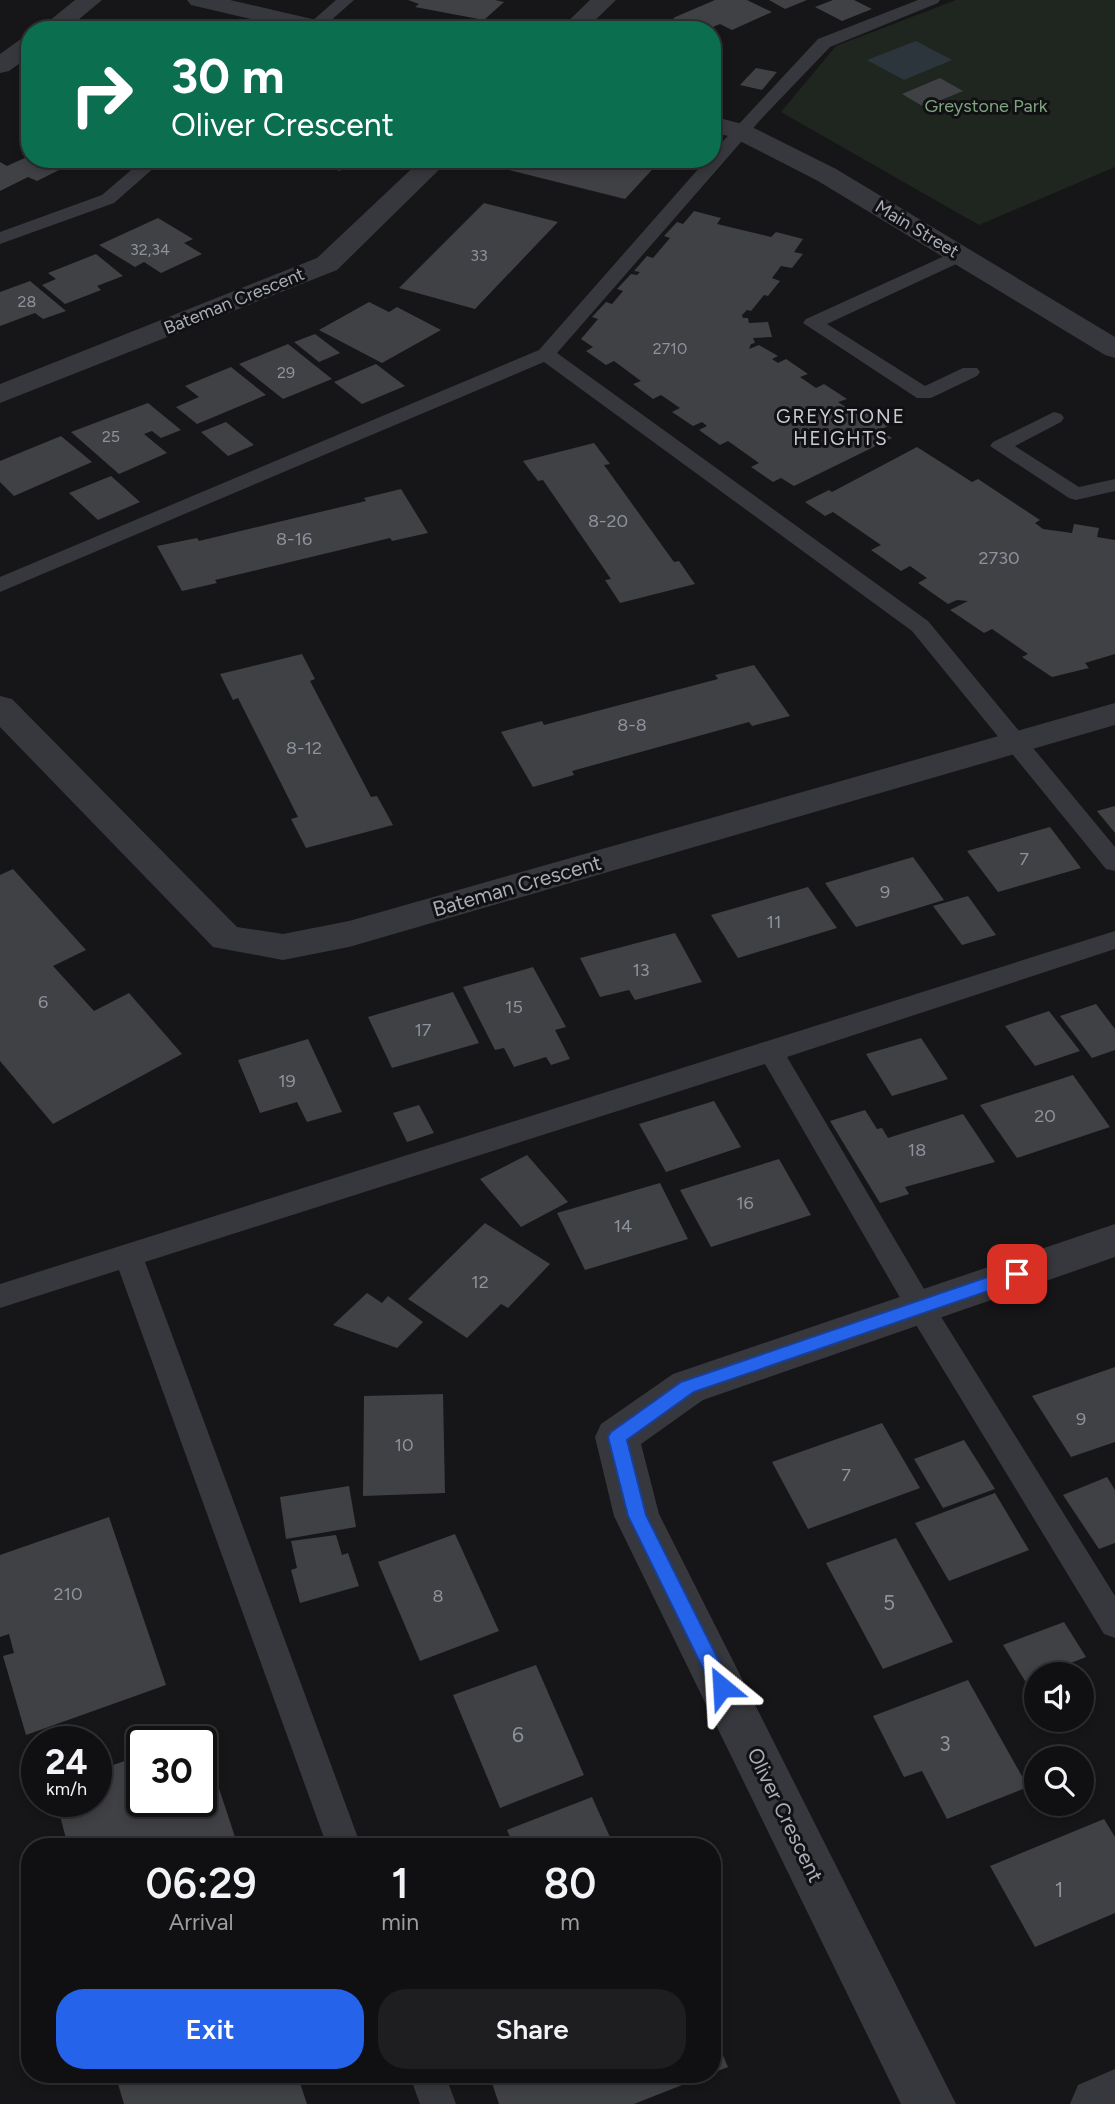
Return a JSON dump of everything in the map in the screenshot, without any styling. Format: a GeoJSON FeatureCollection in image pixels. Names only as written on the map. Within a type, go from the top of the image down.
{"type":"FeatureCollection","features":[{"type":"Feature","properties":{"kind":"street"},"geometry":{"type":"LineString","coordinates":[[62,21],[90,0]]}},
{"type":"Feature","properties":{"kind":"street"},"geometry":{"type":"LineString","coordinates":[[199,0],[285,21]]}},
{"type":"Feature","properties":{"kind":"street"},"geometry":{"type":"LineString","coordinates":[[581,21],[604,0]]}},
{"type":"Feature","properties":{"kind":"street"},"geometry":{"type":"LineString","coordinates":[[0,66],[21,51]]}},
{"type":"Feature","properties":{"kind":"street","name":"Main Street"},"geometry":{"type":"LineString","coordinates":[[721,126],[741,131],[827,175],[1115,349]]}},
{"type":"Feature","properties":{"kind":"street","name":"Bateman Crescent"},"geometry":{"type":"LineString","coordinates":[[0,394],[327,264],[428,168]]}},
{"type":"Feature","properties":{"kind":"street","name":"Bateman Crescent"},"geometry":{"type":"LineString","coordinates":[[0,707],[226,939],[283,947],[359,931],[1115,714]]}},
{"type":"Feature","properties":{"kind":"street","name":"Oliver Crescent"},"geometry":{"type":"LineString","coordinates":[[929,2104],[637,1516],[617,1437],[688,1387],[1115,1240]]}},
{"type":"Feature","properties":{"kind":"street"},"geometry":{"type":"LineString","coordinates":[[1097,2104],[1115,2096]]}},
{"type":"Feature","properties":{"kind":"lane"},"geometry":{"type":"LineString","coordinates":[[326,21],[346,0]]}},
{"type":"Feature","properties":{"kind":"lane"},"geometry":{"type":"LineString","coordinates":[[721,154],[824,43],[932,0]]}},
{"type":"Feature","properties":{"kind":"lane"},"geometry":{"type":"LineString","coordinates":[[0,238],[107,199],[144,168]]}},
{"type":"Feature","properties":{"kind":"lane"},"geometry":{"type":"LineString","coordinates":[[0,585],[546,354],[709,168]]}},
{"type":"Feature","properties":{"kind":"lane"},"geometry":{"type":"LineString","coordinates":[[960,255],[813,323],[924,394],[970,372]]}},
{"type":"Feature","properties":{"kind":"lane"},"geometry":{"type":"LineString","coordinates":[[546,354],[920,626],[1115,863]]}},
{"type":"Feature","properties":{"kind":"lane"},"geometry":{"type":"LineString","coordinates":[[1054,418],[1000,446],[1076,494],[1115,485]]}},
{"type":"Feature","properties":{"kind":"lane"},"geometry":{"type":"LineString","coordinates":[[0,1296],[1115,940]]}},
{"type":"Feature","properties":{"kind":"lane"},"geometry":{"type":"LineString","coordinates":[[771,1052],[920,1307],[1113,1616]]}},
{"type":"Feature","properties":{"kind":"lane"},"geometry":{"type":"LineString","coordinates":[[128,1255],[341,1838]]}},
{"type":"Feature","properties":{"kind":"lane"},"geometry":{"type":"LineString","coordinates":[[430,2083],[438,2104]]}},
{"type":"Feature","properties":{"kind":"green space","name":"Greystone Park"},"geometry":{"type":"Polygon","coordinates":[[[956,0],[1115,0],[1115,167],[979,225],[781,112],[836,46],[956,0]]]}},
{"type":"Feature","properties":{"kind":"shaded area"},"geometry":{"type":"Polygon","coordinates":[[[916,41],[952,60],[904,80],[867,60],[916,41]]]}},
{"type":"Feature","properties":{"kind":"building"},"geometry":{"type":"Polygon","coordinates":[[[408,0],[504,2],[484,20],[415,7],[419,4],[408,0]]]}},
{"type":"Feature","properties":{"kind":"building"},"geometry":{"type":"Polygon","coordinates":[[[715,0],[747,0],[772,12],[732,30],[721,24],[721,21],[679,21],[673,18],[715,0]]]}},
{"type":"Feature","properties":{"kind":"building"},"geometry":{"type":"Polygon","coordinates":[[[769,0],[807,0],[785,9],[769,0]]]}},
{"type":"Feature","properties":{"kind":"building"},"geometry":{"type":"Polygon","coordinates":[[[833,0],[854,0],[872,9],[842,21],[815,7],[833,0]]]}},
{"type":"Feature","properties":{"kind":"building"},"geometry":{"type":"Polygon","coordinates":[[[756,68],[777,72],[762,90],[740,85],[756,68]]]}},
{"type":"Feature","properties":{"kind":"building"},"geometry":{"type":"Polygon","coordinates":[[[940,78],[963,91],[924,107],[902,94],[940,78]]]}},
{"type":"Feature","properties":{"kind":"building"},"geometry":{"type":"Polygon","coordinates":[[[21,160],[21,168],[61,169],[37,181],[28,177],[0,191],[0,162],[7,166],[21,160]]]}},
{"type":"Feature","properties":{"kind":"building"},"geometry":{"type":"Polygon","coordinates":[[[511,168],[654,168],[625,199],[509,170],[511,168]]]}},
{"type":"Feature","properties":{"kind":"building"},"geometry":{"type":"Polygon","coordinates":[[[484,203],[558,222],[475,309],[399,288],[484,203]]]}},
{"type":"Feature","properties":{"kind":"building"},"geometry":{"type":"Polygon","coordinates":[[[694,211],[721,218],[717,224],[771,237],[776,232],[803,239],[794,252],[803,254],[792,268],[781,266],[772,278],[780,281],[768,296],[764,295],[751,311],[747,310],[742,315],[743,318],[748,318],[749,323],[768,322],[772,337],[753,338],[755,343],[751,344],[749,349],[759,345],[778,356],[772,359],[778,363],[786,359],[808,374],[800,377],[816,388],[824,384],[847,399],[838,402],[858,415],[865,411],[888,426],[880,430],[892,438],[794,486],[781,478],[773,482],[751,467],[759,463],[728,441],[720,445],[699,430],[707,426],[702,422],[693,426],[672,412],[680,408],[661,395],[653,399],[633,384],[641,381],[614,361],[606,365],[586,351],[593,347],[581,339],[598,319],[592,317],[606,302],[612,304],[623,291],[617,289],[631,274],[637,275],[640,272],[634,271],[647,256],[653,258],[670,238],[664,236],[677,222],[683,224],[694,211]]]}},
{"type":"Feature","properties":{"kind":"building"},"geometry":{"type":"Polygon","coordinates":[[[158,218],[193,239],[184,243],[202,254],[161,273],[144,262],[135,267],[99,245],[158,218]]]}},
{"type":"Feature","properties":{"kind":"building"},"geometry":{"type":"Polygon","coordinates":[[[96,254],[123,276],[97,286],[101,290],[65,304],[42,285],[56,279],[48,273],[96,254]]]}},
{"type":"Feature","properties":{"kind":"building"},"geometry":{"type":"Polygon","coordinates":[[[30,281],[66,311],[43,319],[35,313],[0,326],[0,292],[30,281]]]}},
{"type":"Feature","properties":{"kind":"building"},"geometry":{"type":"Polygon","coordinates":[[[369,302],[389,312],[397,307],[441,330],[382,363],[319,330],[369,302]]]}},
{"type":"Feature","properties":{"kind":"building"},"geometry":{"type":"Polygon","coordinates":[[[315,334],[340,353],[319,362],[294,342],[315,334]]]}},
{"type":"Feature","properties":{"kind":"building"},"geometry":{"type":"Polygon","coordinates":[[[288,344],[332,379],[283,399],[239,364],[288,344]]]}},
{"type":"Feature","properties":{"kind":"building"},"geometry":{"type":"Polygon","coordinates":[[[376,364],[405,386],[362,404],[334,382],[376,364]]]}},
{"type":"Feature","properties":{"kind":"building"},"geometry":{"type":"Polygon","coordinates":[[[231,367],[266,395],[197,424],[176,407],[199,397],[185,386],[231,367]]]}},
{"type":"Feature","properties":{"kind":"building"},"geometry":{"type":"Polygon","coordinates":[[[148,403],[181,430],[161,438],[152,431],[144,434],[167,453],[119,474],[71,432],[148,403]]]}},
{"type":"Feature","properties":{"kind":"building"},"geometry":{"type":"Polygon","coordinates":[[[226,422],[254,445],[228,456],[201,432],[226,422]]]}},
{"type":"Feature","properties":{"kind":"building"},"geometry":{"type":"Polygon","coordinates":[[[61,436],[92,462],[14,496],[0,482],[0,461],[61,436]]]}},
{"type":"Feature","properties":{"kind":"building"},"geometry":{"type":"Polygon","coordinates":[[[594,443],[610,464],[604,465],[674,562],[679,561],[695,584],[620,603],[605,580],[611,579],[543,480],[538,481],[523,461],[594,443]]]}},
{"type":"Feature","properties":{"kind":"building"},"geometry":{"type":"Polygon","coordinates":[[[917,447],[972,482],[978,479],[1040,520],[1035,523],[1043,529],[1072,533],[1074,524],[1099,528],[1097,537],[1115,540],[1115,654],[1085,663],[1089,668],[1052,677],[1022,657],[1028,654],[992,629],[984,633],[950,610],[968,601],[957,600],[948,604],[918,583],[927,578],[910,566],[901,571],[871,550],[881,545],[833,512],[825,516],[805,502],[829,490],[832,492],[917,447]]]}},
{"type":"Feature","properties":{"kind":"building"},"geometry":{"type":"Polygon","coordinates":[[[111,476],[140,502],[98,520],[69,493],[111,476]]]}},
{"type":"Feature","properties":{"kind":"building"},"geometry":{"type":"Polygon","coordinates":[[[401,489],[428,533],[392,541],[390,538],[215,580],[217,583],[182,591],[157,546],[197,538],[199,541],[366,501],[364,498],[401,489]]]}},
{"type":"Feature","properties":{"kind":"building"},"geometry":{"type":"Polygon","coordinates":[[[302,654],[315,679],[310,681],[371,797],[377,796],[393,825],[306,848],[291,819],[298,817],[238,698],[233,700],[220,674],[302,654]]]}},
{"type":"Feature","properties":{"kind":"building"},"geometry":{"type":"Polygon","coordinates":[[[754,665],[790,716],[752,726],[749,722],[572,771],[574,775],[533,787],[501,732],[542,721],[544,725],[718,679],[715,675],[754,665]]]}},
{"type":"Feature","properties":{"kind":"building"},"geometry":{"type":"Polygon","coordinates":[[[1115,806],[1115,833],[1097,811],[1115,806]]]}},
{"type":"Feature","properties":{"kind":"building"},"geometry":{"type":"Polygon","coordinates":[[[1050,827],[1081,868],[998,892],[967,851],[1050,827]]]}},
{"type":"Feature","properties":{"kind":"building"},"geometry":{"type":"Polygon","coordinates":[[[913,857],[944,900],[856,927],[825,883],[913,857]]]}},
{"type":"Feature","properties":{"kind":"building"},"geometry":{"type":"Polygon","coordinates":[[[13,869],[86,950],[53,966],[94,1011],[129,993],[182,1054],[53,1124],[0,1061],[0,875],[13,869]]]}},
{"type":"Feature","properties":{"kind":"building"},"geometry":{"type":"Polygon","coordinates":[[[808,887],[837,928],[738,958],[711,915],[808,887]]]}},
{"type":"Feature","properties":{"kind":"building"},"geometry":{"type":"Polygon","coordinates":[[[968,896],[996,935],[962,945],[933,906],[968,896]]]}},
{"type":"Feature","properties":{"kind":"building"},"geometry":{"type":"Polygon","coordinates":[[[675,933],[702,982],[635,1000],[629,990],[600,997],[580,958],[675,933]]]}},
{"type":"Feature","properties":{"kind":"building"},"geometry":{"type":"Polygon","coordinates":[[[533,967],[566,1027],[555,1030],[570,1059],[551,1065],[546,1057],[514,1067],[504,1048],[495,1050],[463,987],[533,967]]]}},
{"type":"Feature","properties":{"kind":"building"},"geometry":{"type":"Polygon","coordinates":[[[453,992],[479,1043],[392,1068],[368,1017],[453,992]]]}},
{"type":"Feature","properties":{"kind":"building"},"geometry":{"type":"Polygon","coordinates":[[[1096,1004],[1115,1029],[1115,1050],[1092,1058],[1060,1016],[1096,1004]]]}},
{"type":"Feature","properties":{"kind":"building"},"geometry":{"type":"Polygon","coordinates":[[[1049,1011],[1080,1051],[1035,1066],[1005,1026],[1049,1011]]]}},
{"type":"Feature","properties":{"kind":"building"},"geometry":{"type":"Polygon","coordinates":[[[921,1038],[948,1079],[892,1096],[866,1054],[921,1038]]]}},
{"type":"Feature","properties":{"kind":"building"},"geometry":{"type":"Polygon","coordinates":[[[308,1039],[342,1112],[307,1122],[297,1102],[260,1113],[238,1060],[308,1039]]]}},
{"type":"Feature","properties":{"kind":"building"},"geometry":{"type":"Polygon","coordinates":[[[1073,1075],[1110,1127],[1017,1158],[980,1105],[1073,1075]]]}},
{"type":"Feature","properties":{"kind":"building"},"geometry":{"type":"Polygon","coordinates":[[[714,1101],[741,1147],[666,1172],[639,1124],[714,1101]]]}},
{"type":"Feature","properties":{"kind":"building"},"geometry":{"type":"Polygon","coordinates":[[[419,1105],[434,1133],[407,1142],[393,1113],[419,1105]]]}},
{"type":"Feature","properties":{"kind":"building"},"geometry":{"type":"Polygon","coordinates":[[[865,1110],[877,1129],[882,1128],[888,1138],[963,1114],[995,1162],[905,1187],[909,1194],[880,1203],[830,1121],[865,1110]]]}},
{"type":"Feature","properties":{"kind":"building"},"geometry":{"type":"Polygon","coordinates":[[[527,1155],[568,1202],[521,1227],[480,1179],[527,1155]]]}},
{"type":"Feature","properties":{"kind":"building"},"geometry":{"type":"Polygon","coordinates":[[[779,1159],[811,1215],[711,1247],[680,1190],[779,1159]]]}},
{"type":"Feature","properties":{"kind":"building"},"geometry":{"type":"Polygon","coordinates":[[[660,1183],[688,1239],[585,1270],[557,1213],[660,1183]]]}},
{"type":"Feature","properties":{"kind":"building"},"geometry":{"type":"Polygon","coordinates":[[[485,1223],[550,1264],[508,1308],[501,1304],[467,1338],[408,1299],[485,1223]]]}},
{"type":"Feature","properties":{"kind":"building"},"geometry":{"type":"Polygon","coordinates":[[[367,1293],[382,1303],[388,1296],[423,1322],[397,1348],[333,1325],[367,1293]]]}},
{"type":"Feature","properties":{"kind":"building"},"geometry":{"type":"Polygon","coordinates":[[[1115,1367],[1115,1442],[1071,1457],[1032,1396],[1115,1367]]]}},
{"type":"Feature","properties":{"kind":"building"},"geometry":{"type":"Polygon","coordinates":[[[443,1394],[445,1493],[363,1496],[364,1396],[443,1394]]]}},
{"type":"Feature","properties":{"kind":"building"},"geometry":{"type":"Polygon","coordinates":[[[882,1423],[920,1488],[808,1529],[772,1462],[882,1423]]]}},
{"type":"Feature","properties":{"kind":"building"},"geometry":{"type":"Polygon","coordinates":[[[964,1440],[995,1489],[943,1508],[914,1459],[964,1440]]]}},
{"type":"Feature","properties":{"kind":"building"},"geometry":{"type":"Polygon","coordinates":[[[1107,1477],[1115,1490],[1115,1543],[1099,1549],[1063,1495],[1107,1477]]]}},
{"type":"Feature","properties":{"kind":"building"},"geometry":{"type":"Polygon","coordinates":[[[349,1486],[356,1527],[286,1539],[280,1497],[349,1486]]]}},
{"type":"Feature","properties":{"kind":"building"},"geometry":{"type":"Polygon","coordinates":[[[995,1493],[1029,1550],[949,1581],[915,1523],[995,1493]]]}},
{"type":"Feature","properties":{"kind":"building"},"geometry":{"type":"Polygon","coordinates":[[[109,1517],[166,1685],[51,1726],[23,1726],[3,1656],[14,1653],[9,1634],[0,1637],[0,1555],[109,1517]]]}},
{"type":"Feature","properties":{"kind":"building"},"geometry":{"type":"Polygon","coordinates":[[[455,1534],[499,1631],[420,1661],[378,1562],[455,1534]]]}},
{"type":"Feature","properties":{"kind":"building"},"geometry":{"type":"Polygon","coordinates":[[[336,1535],[342,1555],[348,1553],[359,1586],[300,1603],[291,1570],[297,1568],[291,1541],[336,1535]]]}},
{"type":"Feature","properties":{"kind":"building"},"geometry":{"type":"Polygon","coordinates":[[[896,1538],[953,1642],[883,1669],[826,1563],[896,1538]]]}},
{"type":"Feature","properties":{"kind":"building"},"geometry":{"type":"Polygon","coordinates":[[[1064,1622],[1086,1657],[1073,1662],[1024,1662],[1024,1679],[1003,1645],[1064,1622]]]}},
{"type":"Feature","properties":{"kind":"building"},"geometry":{"type":"Polygon","coordinates":[[[536,1665],[584,1775],[500,1808],[453,1695],[536,1665]]]}},
{"type":"Feature","properties":{"kind":"building"},"geometry":{"type":"Polygon","coordinates":[[[968,1680],[1024,1780],[1024,1789],[947,1819],[922,1771],[904,1777],[873,1716],[968,1680]]]}},
{"type":"Feature","properties":{"kind":"building"},"geometry":{"type":"Polygon","coordinates":[[[126,1761],[126,1817],[217,1817],[217,1782],[235,1838],[66,1838],[60,1817],[112,1817],[112,1765],[126,1761]]]}},
{"type":"Feature","properties":{"kind":"building"},"geometry":{"type":"Polygon","coordinates":[[[592,1797],[610,1838],[510,1838],[507,1830],[592,1797]]]}},
{"type":"Feature","properties":{"kind":"building"},"geometry":{"type":"Polygon","coordinates":[[[1104,1819],[1115,1837],[1115,1913],[1035,1947],[990,1866],[1104,1819]]]}},
{"type":"Feature","properties":{"kind":"building"},"geometry":{"type":"Polygon","coordinates":[[[721,2051],[728,2067],[721,2070],[721,2051]]]}},
{"type":"Feature","properties":{"kind":"building"},"geometry":{"type":"Polygon","coordinates":[[[118,2083],[300,2083],[307,2104],[124,2104],[118,2083]]]}},
{"type":"Feature","properties":{"kind":"building"},"geometry":{"type":"Polygon","coordinates":[[[492,2083],[687,2083],[634,2104],[499,2104],[492,2083]]]}},
{"type":"Feature","properties":{"kind":"district","name":"GREYSTONE HEIGHTS"},"geometry":{"type":"Point","coordinates":[841,427]}},
{"type":"Feature","properties":{"kind":"route"},"geometry":{"type":"LineString","coordinates":[[722,1687],[637,1516],[617,1437],[688,1387],[1017,1274]]}}]}
